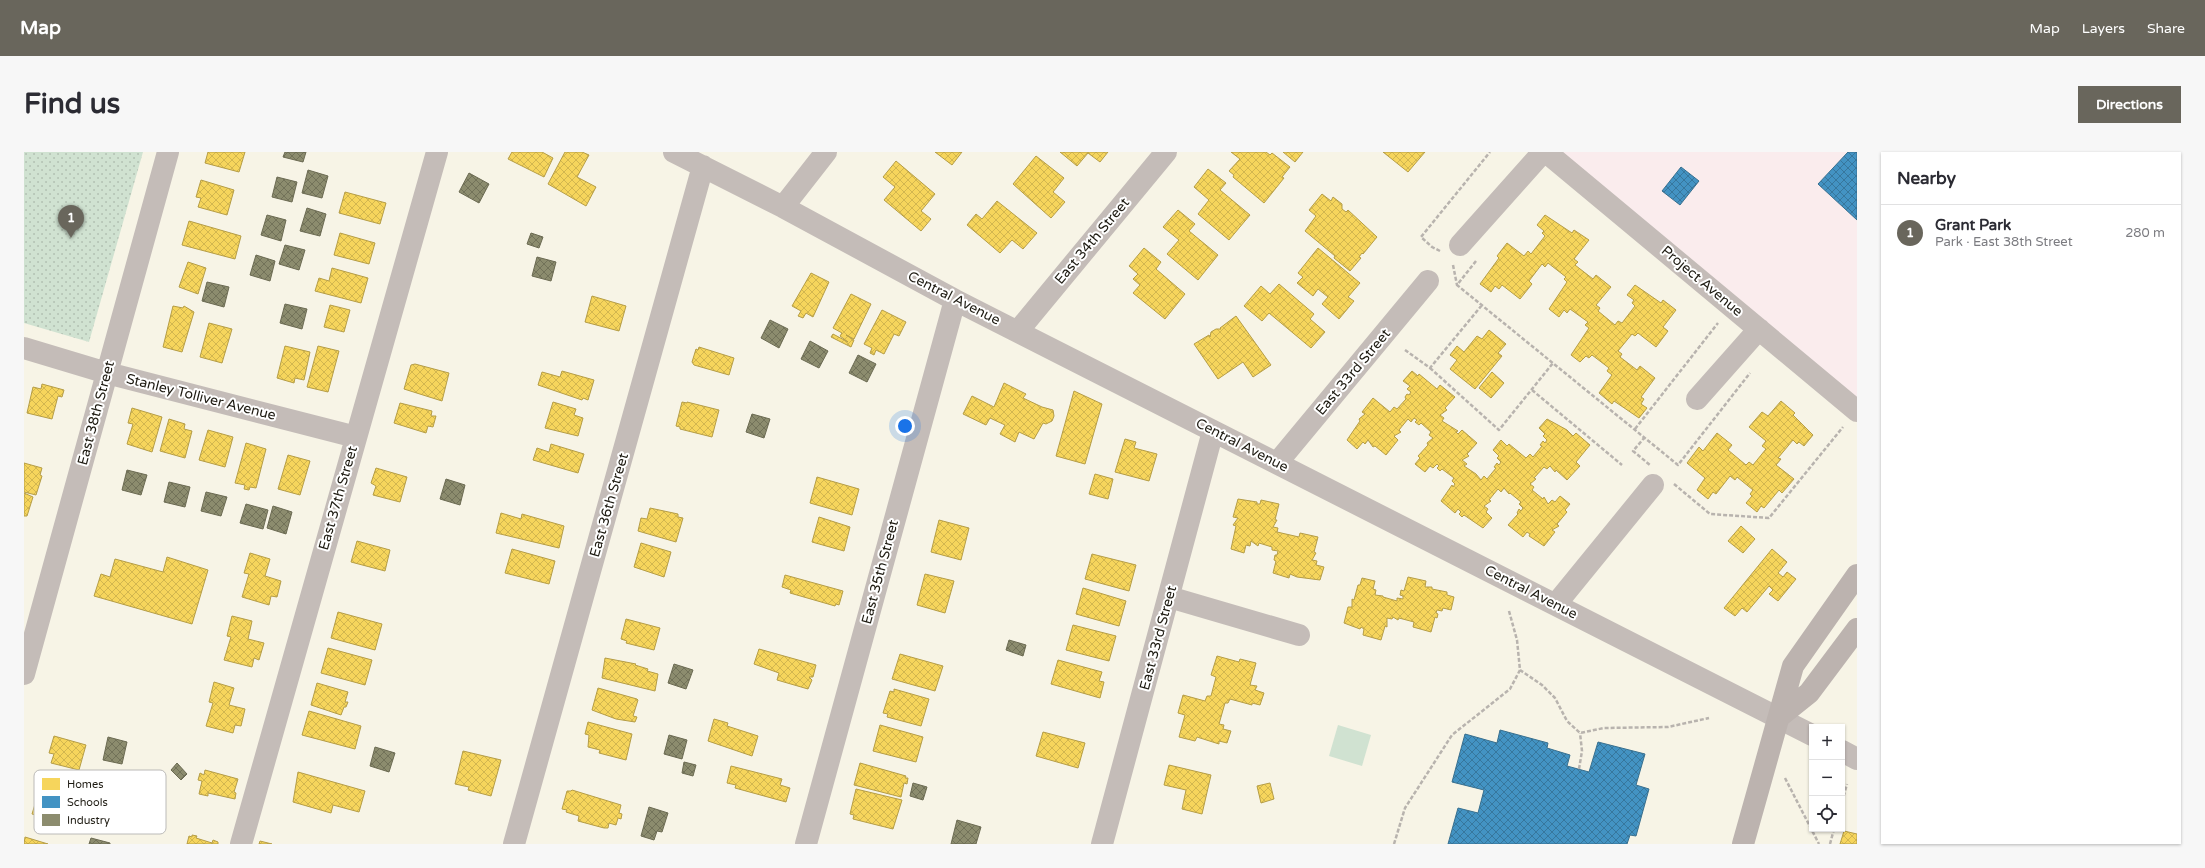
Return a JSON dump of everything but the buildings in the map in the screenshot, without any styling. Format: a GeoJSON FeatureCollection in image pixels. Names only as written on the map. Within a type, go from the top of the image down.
{"type":"FeatureCollection","features":[{"type":"Feature","properties":{"kind":"main road"},"geometry":{"type":"LineString","coordinates":[[1743,844],[1793,666],[1857,575]]}},
{"type":"Feature","properties":{"kind":"main road"},"geometry":{"type":"LineString","coordinates":[[1779,718],[1809,692],[1857,629]]}},
{"type":"Feature","properties":{"kind":"street","name":"East 38th Street"},"geometry":{"type":"LineString","coordinates":[[24,674],[168,152]]}},
{"type":"Feature","properties":{"kind":"street","name":"East 37th Street"},"geometry":{"type":"LineString","coordinates":[[240,844],[437,152]]}},
{"type":"Feature","properties":{"kind":"street","name":"Central Avenue"},"geometry":{"type":"LineString","coordinates":[[674,152],[784,207],[955,300],[1809,733]]}},
{"type":"Feature","properties":{"kind":"street"},"geometry":{"type":"LineString","coordinates":[[784,207],[826,152]]}},
{"type":"Feature","properties":{"kind":"street","name":"East 34th Street"},"geometry":{"type":"LineString","coordinates":[[1018,331],[1166,152]]}},
{"type":"Feature","properties":{"kind":"street"},"geometry":{"type":"LineString","coordinates":[[1451,251],[1545,152]]}},
{"type":"Feature","properties":{"kind":"street","name":"Project Avenue"},"geometry":{"type":"LineString","coordinates":[[1545,152],[1759,329],[1850,419]]}},
{"type":"Feature","properties":{"kind":"street","name":"East 36th Street"},"geometry":{"type":"LineString","coordinates":[[514,844],[703,166]]}},
{"type":"Feature","properties":{"kind":"street","name":"East 33rd Street"},"geometry":{"type":"LineString","coordinates":[[1277,463],[1428,281]]}},
{"type":"Feature","properties":{"kind":"street","name":"East 35th Street"},"geometry":{"type":"LineString","coordinates":[[806,844],[955,300]]}},
{"type":"Feature","properties":{"kind":"street"},"geometry":{"type":"LineString","coordinates":[[1698,399],[1759,329]]}},
{"type":"Feature","properties":{"kind":"street","name":"Stanley Tolliver Avenue"},"geometry":{"type":"LineString","coordinates":[[24,348],[107,373],[356,437]]}},
{"type":"Feature","properties":{"kind":"street","name":"East 33rd Street"},"geometry":{"type":"LineString","coordinates":[[1102,844],[1213,431]]}},
{"type":"Feature","properties":{"kind":"street"},"geometry":{"type":"LineString","coordinates":[[1556,604],[1658,477]]}},
{"type":"Feature","properties":{"kind":"street"},"geometry":{"type":"LineString","coordinates":[[1169,597],[1299,635]]}},
{"type":"Feature","properties":{"kind":"street"},"geometry":{"type":"LineString","coordinates":[[1845,753],[1857,759]]}},
{"type":"Feature","properties":{"kind":"path"},"geometry":{"type":"LineString","coordinates":[[1490,152],[1421,237],[1432,247],[1451,251],[1457,285],[1678,465],[1752,371]]}},
{"type":"Feature","properties":{"kind":"path"},"geometry":{"type":"LineString","coordinates":[[1457,285],[1481,255]]}},
{"type":"Feature","properties":{"kind":"path"},"geometry":{"type":"LineString","coordinates":[[1430,368],[1482,305]]}},
{"type":"Feature","properties":{"kind":"path"},"geometry":{"type":"LineString","coordinates":[[1635,429],[1718,323]]}},
{"type":"Feature","properties":{"kind":"path"},"geometry":{"type":"LineString","coordinates":[[1405,350],[1430,368],[1499,430],[1553,363]]}},
{"type":"Feature","properties":{"kind":"path"},"geometry":{"type":"LineString","coordinates":[[1532,390],[1622,465]]}},
{"type":"Feature","properties":{"kind":"path"},"geometry":{"type":"LineString","coordinates":[[1645,438],[1634,451],[1658,477],[1710,514],[1769,518],[1850,419]]}},
{"type":"Feature","properties":{"kind":"path"},"geometry":{"type":"LineString","coordinates":[[1394,844],[1405,808],[1452,735],[1510,689],[1520,670],[1517,640],[1509,611]]}},
{"type":"Feature","properties":{"kind":"path"},"geometry":{"type":"LineString","coordinates":[[1520,670],[1542,684],[1555,698],[1567,721],[1580,733],[1582,752],[1579,769]]}},
{"type":"Feature","properties":{"kind":"path"},"geometry":{"type":"LineString","coordinates":[[1580,733],[1604,728],[1668,727],[1709,718]]}},
{"type":"Feature","properties":{"kind":"path"},"geometry":{"type":"LineString","coordinates":[[1785,778],[1819,844]]}},
{"type":"Feature","properties":{"kind":"path"},"geometry":{"type":"LineString","coordinates":[[1844,796],[1847,784]]}},
{"type":"Feature","properties":{"kind":"path"},"geometry":{"type":"LineString","coordinates":[[1830,844],[1833,832]]}},
{"type":"Feature","properties":{"kind":"shaded area"},"geometry":{"type":"Polygon","coordinates":[[[1546,152],[1857,152],[1857,411],[1546,152]]]}},
{"type":"Feature","properties":{"kind":"green space"},"geometry":{"type":"Polygon","coordinates":[[[24,152],[143,152],[89,342],[24,323],[24,152]]]}},
{"type":"Feature","properties":{"kind":"green space"},"geometry":{"type":"Polygon","coordinates":[[[1338,725],[1371,735],[1362,766],[1329,756],[1338,725]]]}},
{"type":"Feature","properties":{"kind":"place","name":"Grant Park"},"geometry":{"type":"Point","coordinates":[71,238]}}]}
